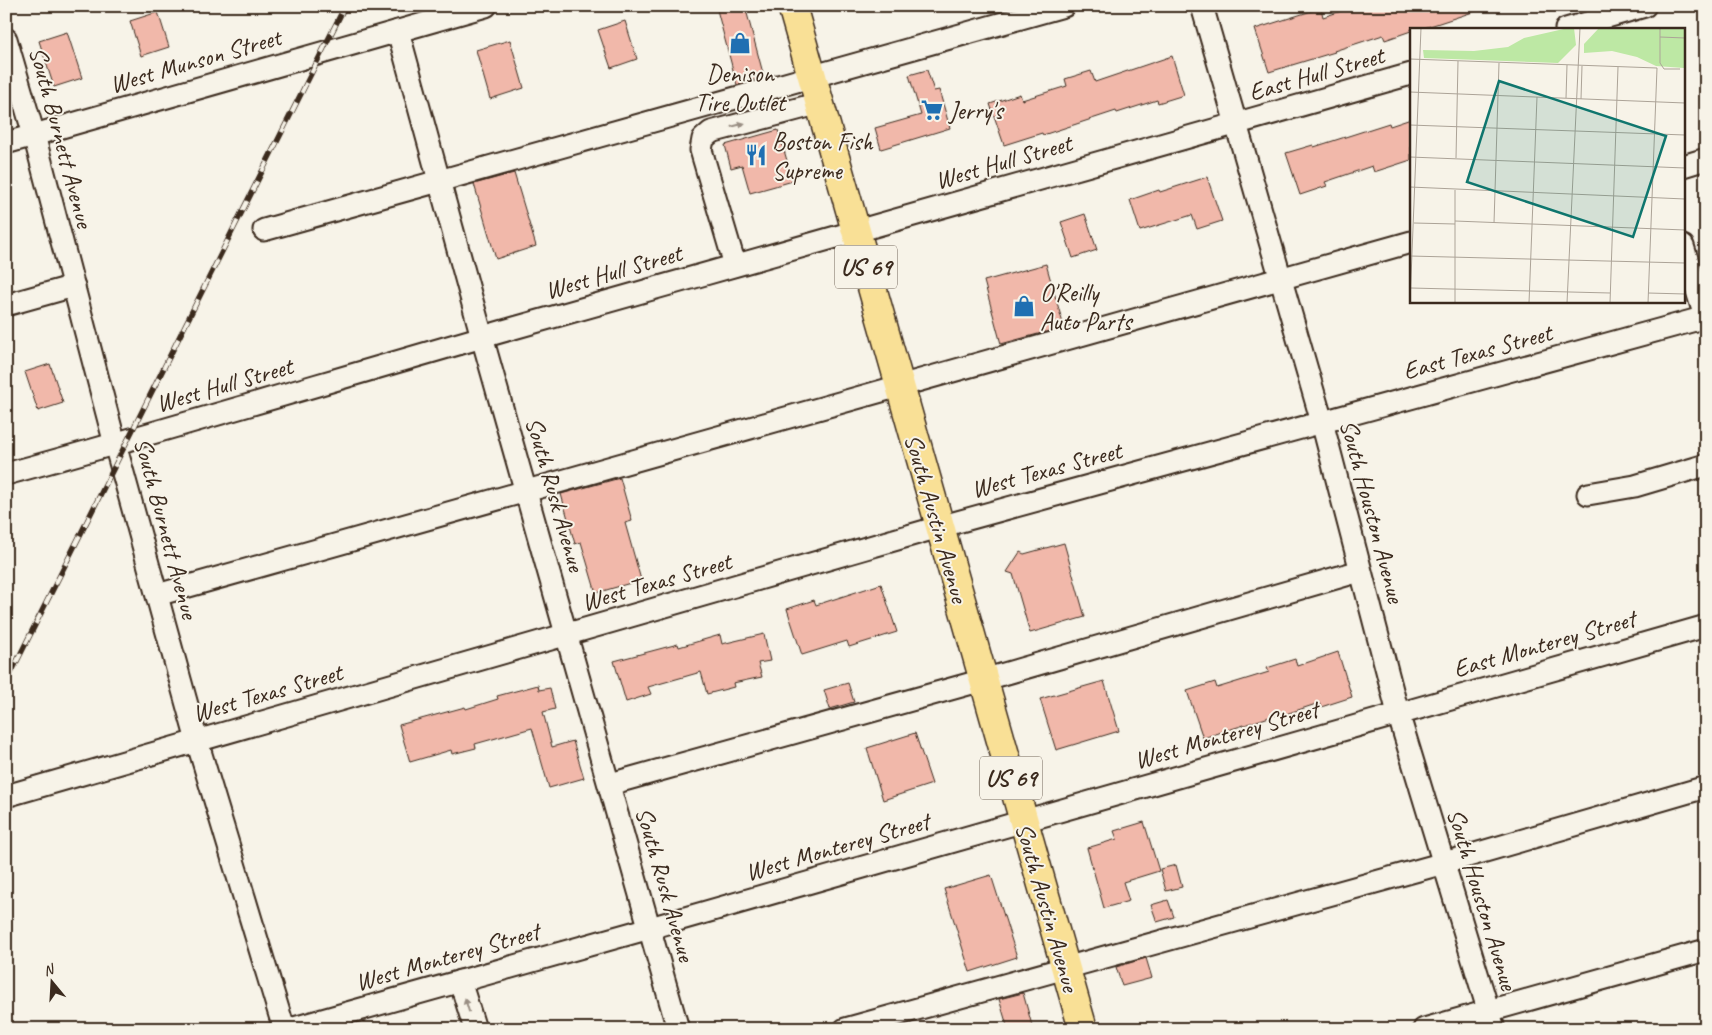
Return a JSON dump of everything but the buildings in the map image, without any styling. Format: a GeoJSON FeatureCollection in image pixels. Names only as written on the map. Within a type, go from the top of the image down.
{"type":"FeatureCollection","features":[{"type":"Feature","properties":{"kind":"highway","name":"South Austin Avenue"},"geometry":{"type":"LineString","coordinates":[[792,6],[1082,1029]]}},
{"type":"Feature","properties":{"kind":"street","name":"West Munson Street"},"geometry":{"type":"LineString","coordinates":[[6,142],[486,6]]}},
{"type":"Feature","properties":{"kind":"street"},"geometry":{"type":"LineString","coordinates":[[264,230],[1064,6]]}},
{"type":"Feature","properties":{"kind":"street","name":"South Houston Avenue"},"geometry":{"type":"LineString","coordinates":[[1202,6],[1322,422],[1398,713],[1491,1020]]}},
{"type":"Feature","properties":{"kind":"street"},"geometry":{"type":"LineString","coordinates":[[1570,28],[1613,17],[1645,6]]}},
{"type":"Feature","properties":{"kind":"street","name":"South Rusk Avenue"},"geometry":{"type":"LineString","coordinates":[[398,31],[482,337],[568,635],[678,1029]]}},
{"type":"Feature","properties":{"kind":"street","name":"South Burnett Avenue"},"geometry":{"type":"LineString","coordinates":[[6,38],[34,134],[115,444],[197,741],[284,1029]]}},
{"type":"Feature","properties":{"kind":"street","name":"East Hull Street"},"geometry":{"type":"LineString","coordinates":[[1236,125],[1410,74]]}},
{"type":"Feature","properties":{"kind":"street"},"geometry":{"type":"LineString","coordinates":[[735,265],[701,150],[703,139],[712,132],[820,103]]}},
{"type":"Feature","properties":{"kind":"street","name":"West Hull Street"},"geometry":{"type":"LineString","coordinates":[[6,474],[735,265],[1236,125]]}},
{"type":"Feature","properties":{"kind":"street"},"geometry":{"type":"LineString","coordinates":[[1684,166],[1706,159]]}},
{"type":"Feature","properties":{"kind":"street"},"geometry":{"type":"LineString","coordinates":[[157,595],[1410,242]]}},
{"type":"Feature","properties":{"kind":"street"},"geometry":{"type":"LineString","coordinates":[[1684,249],[1705,318]]}},
{"type":"Feature","properties":{"kind":"street"},"geometry":{"type":"LineString","coordinates":[[6,305],[74,286]]}},
{"type":"Feature","properties":{"kind":"street","name":"East Texas Street"},"geometry":{"type":"LineString","coordinates":[[1322,422],[1705,318]]}},
{"type":"Feature","properties":{"kind":"street","name":"West Texas Street"},"geometry":{"type":"LineString","coordinates":[[6,796],[939,527],[1322,422]]}},
{"type":"Feature","properties":{"kind":"street"},"geometry":{"type":"LineString","coordinates":[[1588,494],[1635,486],[1706,465]]}},
{"type":"Feature","properties":{"kind":"street"},"geometry":{"type":"LineString","coordinates":[[610,784],[983,680],[1360,571]]}},
{"type":"Feature","properties":{"kind":"street","name":"East Monterey Street"},"geometry":{"type":"LineString","coordinates":[[1398,713],[1706,626]]}},
{"type":"Feature","properties":{"kind":"street","name":"West Monterey Street"},"geometry":{"type":"LineString","coordinates":[[290,1029],[1024,822],[1398,713]]}},
{"type":"Feature","properties":{"kind":"street"},"geometry":{"type":"LineString","coordinates":[[845,1029],[1444,863],[1706,787]]}},
{"type":"Feature","properties":{"kind":"street"},"geometry":{"type":"LineString","coordinates":[[1424,1029],[1491,1020],[1706,950]]}},
{"type":"Feature","properties":{"kind":"street"},"geometry":{"type":"LineString","coordinates":[[460,981],[475,1029]]}},
{"type":"Feature","properties":{"kind":"railway"},"geometry":{"type":"LineString","coordinates":[[6,683],[345,6]]}},
{"type":"Feature","properties":{"kind":"place","name":"Denison Tire Outlet"},"geometry":{"type":"Point","coordinates":[740,43]}},
{"type":"Feature","properties":{"kind":"place","name":"Jerry's"},"geometry":{"type":"Point","coordinates":[932,110]}},
{"type":"Feature","properties":{"kind":"place","name":"Boston Fish Supreme"},"geometry":{"type":"Point","coordinates":[756,155]}},
{"type":"Feature","properties":{"kind":"place","name":"O'Reilly Auto Parts"},"geometry":{"type":"Point","coordinates":[1024,306]}}]}
